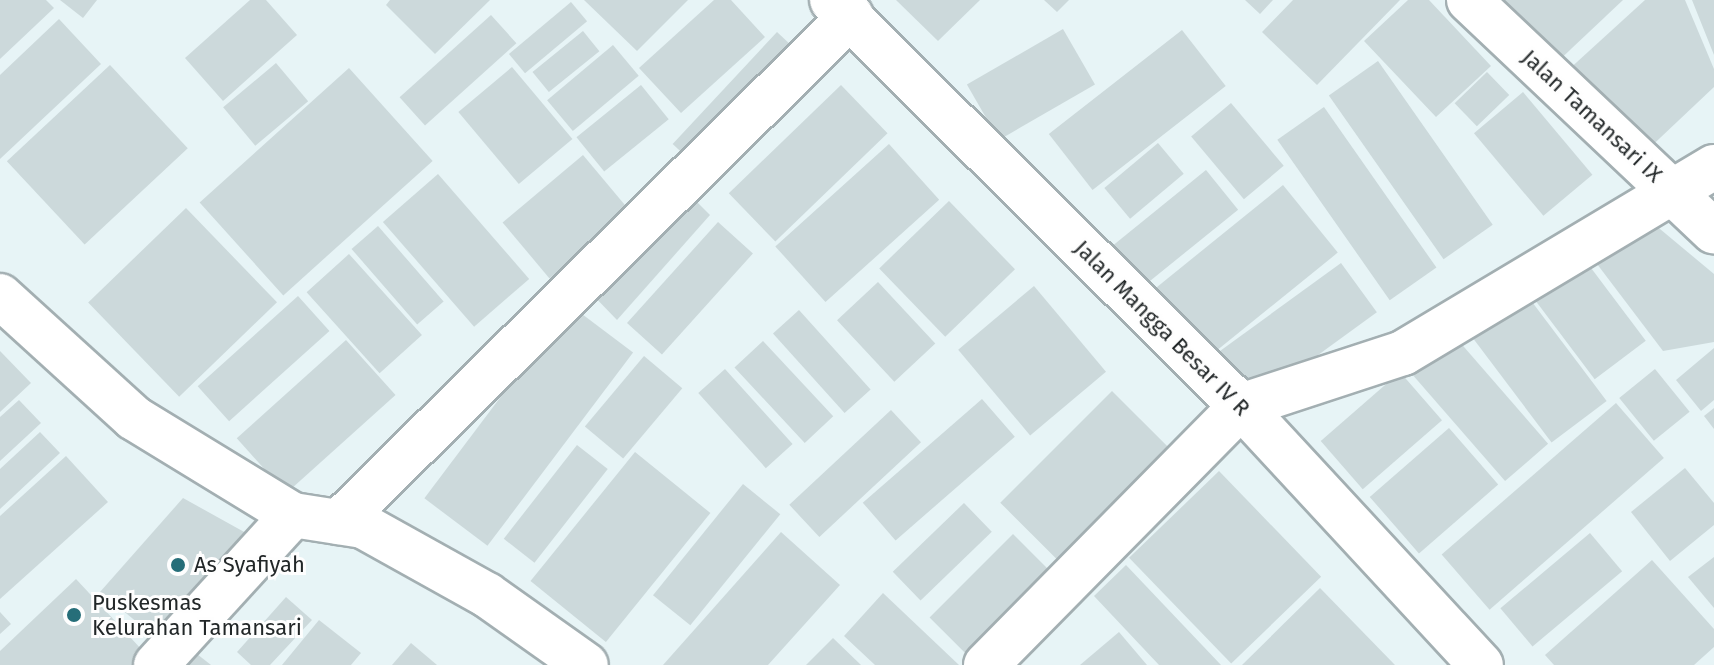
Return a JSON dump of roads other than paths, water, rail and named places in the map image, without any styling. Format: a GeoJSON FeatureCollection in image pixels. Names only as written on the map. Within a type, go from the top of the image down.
{"type":"FeatureCollection","features":[{"type":"Feature","properties":{"kind":"street","name":"Jalan Tamansari IX"},"geometry":{"type":"LineString","coordinates":[[1469,0],[1714,232]]}},
{"type":"Feature","properties":{"kind":"street"},"geometry":{"type":"LineString","coordinates":[[339,522],[842,8]]}},
{"type":"Feature","properties":{"kind":"street","name":"Jalan Mangga Besar IV R"},"geometry":{"type":"LineString","coordinates":[[842,8],[1241,406],[1481,665]]}},
{"type":"Feature","properties":{"kind":"street"},"geometry":{"type":"LineString","coordinates":[[986,665],[1241,406],[1403,353],[1502,287],[1674,193],[1714,167]]}},
{"type":"Feature","properties":{"kind":"street"},"geometry":{"type":"LineString","coordinates":[[0,296],[134,418],[293,515],[363,526],[487,595],[586,665]]}},
{"type":"Feature","properties":{"kind":"street"},"geometry":{"type":"LineString","coordinates":[[156,665],[293,515]]}},
{"type":"Feature","properties":{"kind":"place","name":"As Syafiyah"},"geometry":{"type":"Point","coordinates":[178,565]}},
{"type":"Feature","properties":{"kind":"place","name":"Puskesmas Kelurahan Tamansari"},"geometry":{"type":"Point","coordinates":[74,615]}}]}
